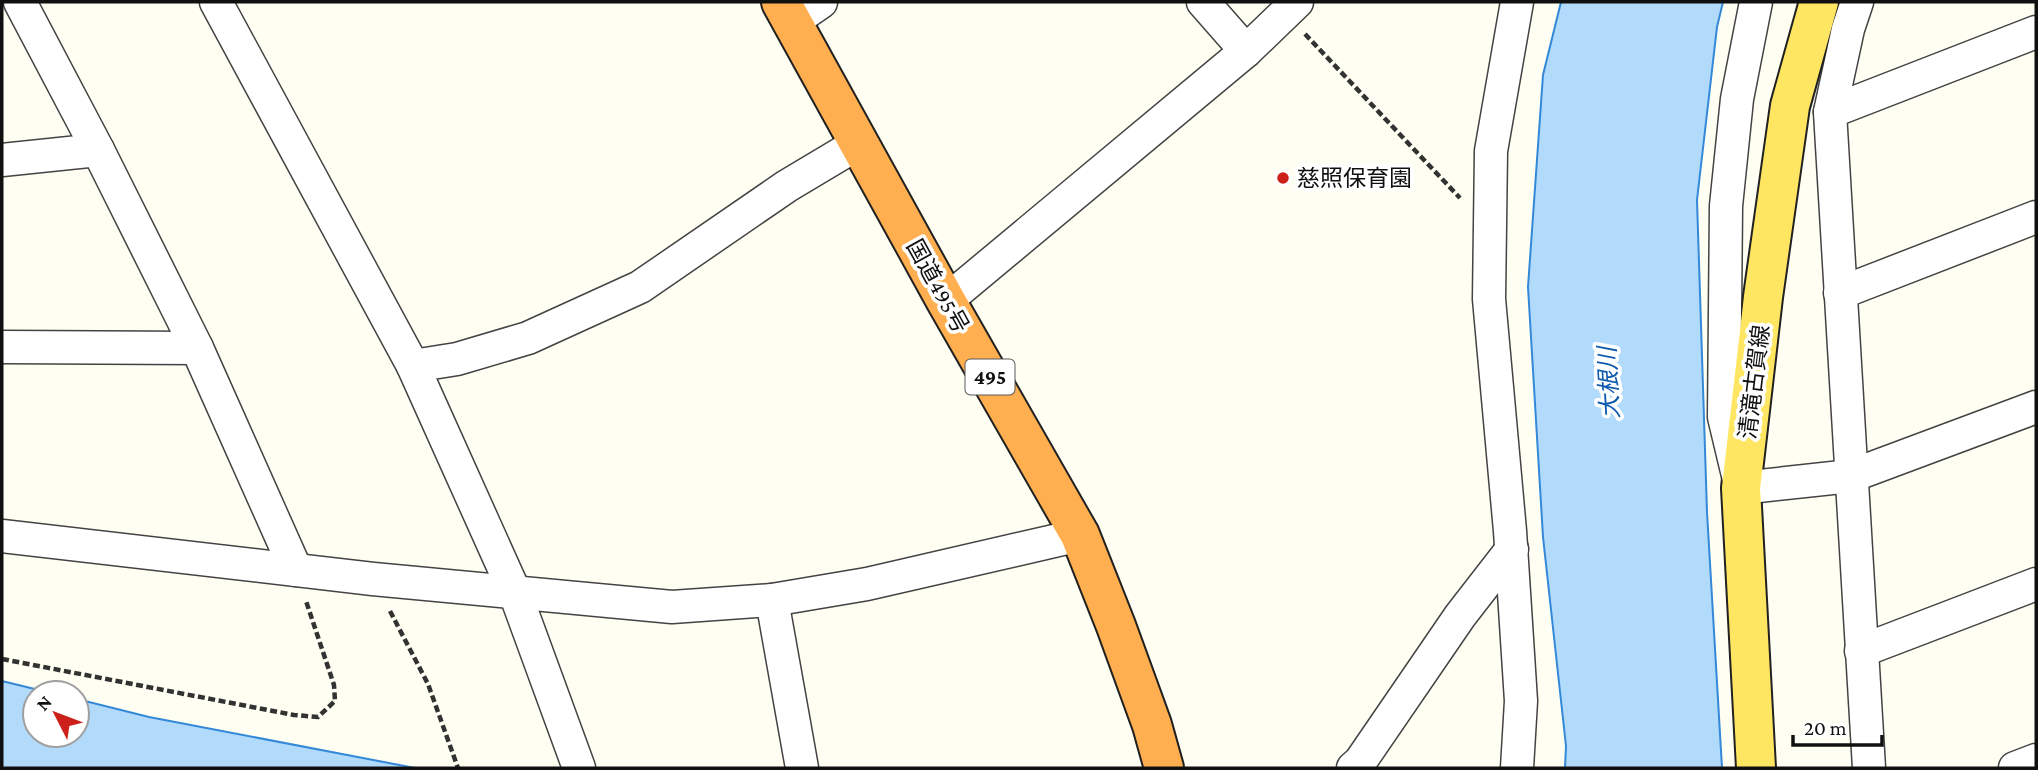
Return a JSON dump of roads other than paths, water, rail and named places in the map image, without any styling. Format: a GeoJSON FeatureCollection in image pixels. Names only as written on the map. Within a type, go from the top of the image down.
{"type":"FeatureCollection","features":[{"type":"Feature","properties":{"kind":"highway","name":"国道495号"},"geometry":{"type":"LineString","coordinates":[[798,9],[859,143],[1080,535],[1139,688],[1164,768]]}},
{"type":"Feature","properties":{"kind":"main road","name":"清滝古賀線"},"geometry":{"type":"LineString","coordinates":[[1756,768],[1741,488],[1763,297],[1790,106],[1819,2]]}},
{"type":"Feature","properties":{"kind":"street"},"geometry":{"type":"LineString","coordinates":[[20,2],[197,348],[296,570]]}},
{"type":"Feature","properties":{"kind":"street"},"geometry":{"type":"LineString","coordinates":[[216,2],[412,366],[515,593],[579,768]]}},
{"type":"Feature","properties":{"kind":"street"},"geometry":{"type":"LineString","coordinates":[[1203,2],[1246,51]]}},
{"type":"Feature","properties":{"kind":"street"},"geometry":{"type":"LineString","coordinates":[[1517,2],[1491,151],[1489,299],[1512,549],[1521,701],[1517,768]]}},
{"type":"Feature","properties":{"kind":"street"},"geometry":{"type":"LineString","coordinates":[[1756,2],[1737,100],[1726,206],[1724,417],[1741,488],[1851,477],[2036,407]]}},
{"type":"Feature","properties":{"kind":"street"},"geometry":{"type":"LineString","coordinates":[[1857,2],[1830,112],[1869,768]]}},
{"type":"Feature","properties":{"kind":"street"},"geometry":{"type":"LineString","coordinates":[[946,301],[1246,51],[1291,8]]}},
{"type":"Feature","properties":{"kind":"street"},"geometry":{"type":"LineString","coordinates":[[1830,112],[2036,32]]}},
{"type":"Feature","properties":{"kind":"street"},"geometry":{"type":"LineString","coordinates":[[412,366],[457,359],[528,338],[640,287],[787,186],[859,143]]}},
{"type":"Feature","properties":{"kind":"street"},"geometry":{"type":"LineString","coordinates":[[2,160],[98,150]]}},
{"type":"Feature","properties":{"kind":"street"},"geometry":{"type":"LineString","coordinates":[[1840,293],[2036,217]]}},
{"type":"Feature","properties":{"kind":"street"},"geometry":{"type":"LineString","coordinates":[[2,347],[197,348]]}},
{"type":"Feature","properties":{"kind":"street"},"geometry":{"type":"LineString","coordinates":[[2,536],[373,579],[672,607],[772,600],[867,584],[1080,535]]}},
{"type":"Feature","properties":{"kind":"street"},"geometry":{"type":"LineString","coordinates":[[1353,768],[1360,762],[1460,616],[1512,549]]}},
{"type":"Feature","properties":{"kind":"street"},"geometry":{"type":"LineString","coordinates":[[1861,651],[2036,584]]}},
{"type":"Feature","properties":{"kind":"street"},"geometry":{"type":"LineString","coordinates":[[772,600],[802,768]]}},
{"type":"Feature","properties":{"kind":"street"},"geometry":{"type":"LineString","coordinates":[[2015,768],[2036,760]]}},
{"type":"Feature","properties":{"kind":"water","name":"大根川"},"geometry":{"type":"Polygon","coordinates":[[[1561,2],[1723,2],[1717,27],[1697,200],[1707,512],[1722,768],[1565,768],[1566,746],[1543,537],[1528,287],[1543,75],[1561,2]]]}},
{"type":"Feature","properties":{"kind":"water"},"geometry":{"type":"Polygon","coordinates":[[[2,681],[21,686],[21,749],[91,749],[91,702],[149,717],[415,768],[2,768],[2,681]]]}},
{"type":"Feature","properties":{"kind":"place","name":"慈照保育園"},"geometry":{"type":"Point","coordinates":[1283,178]}}]}
